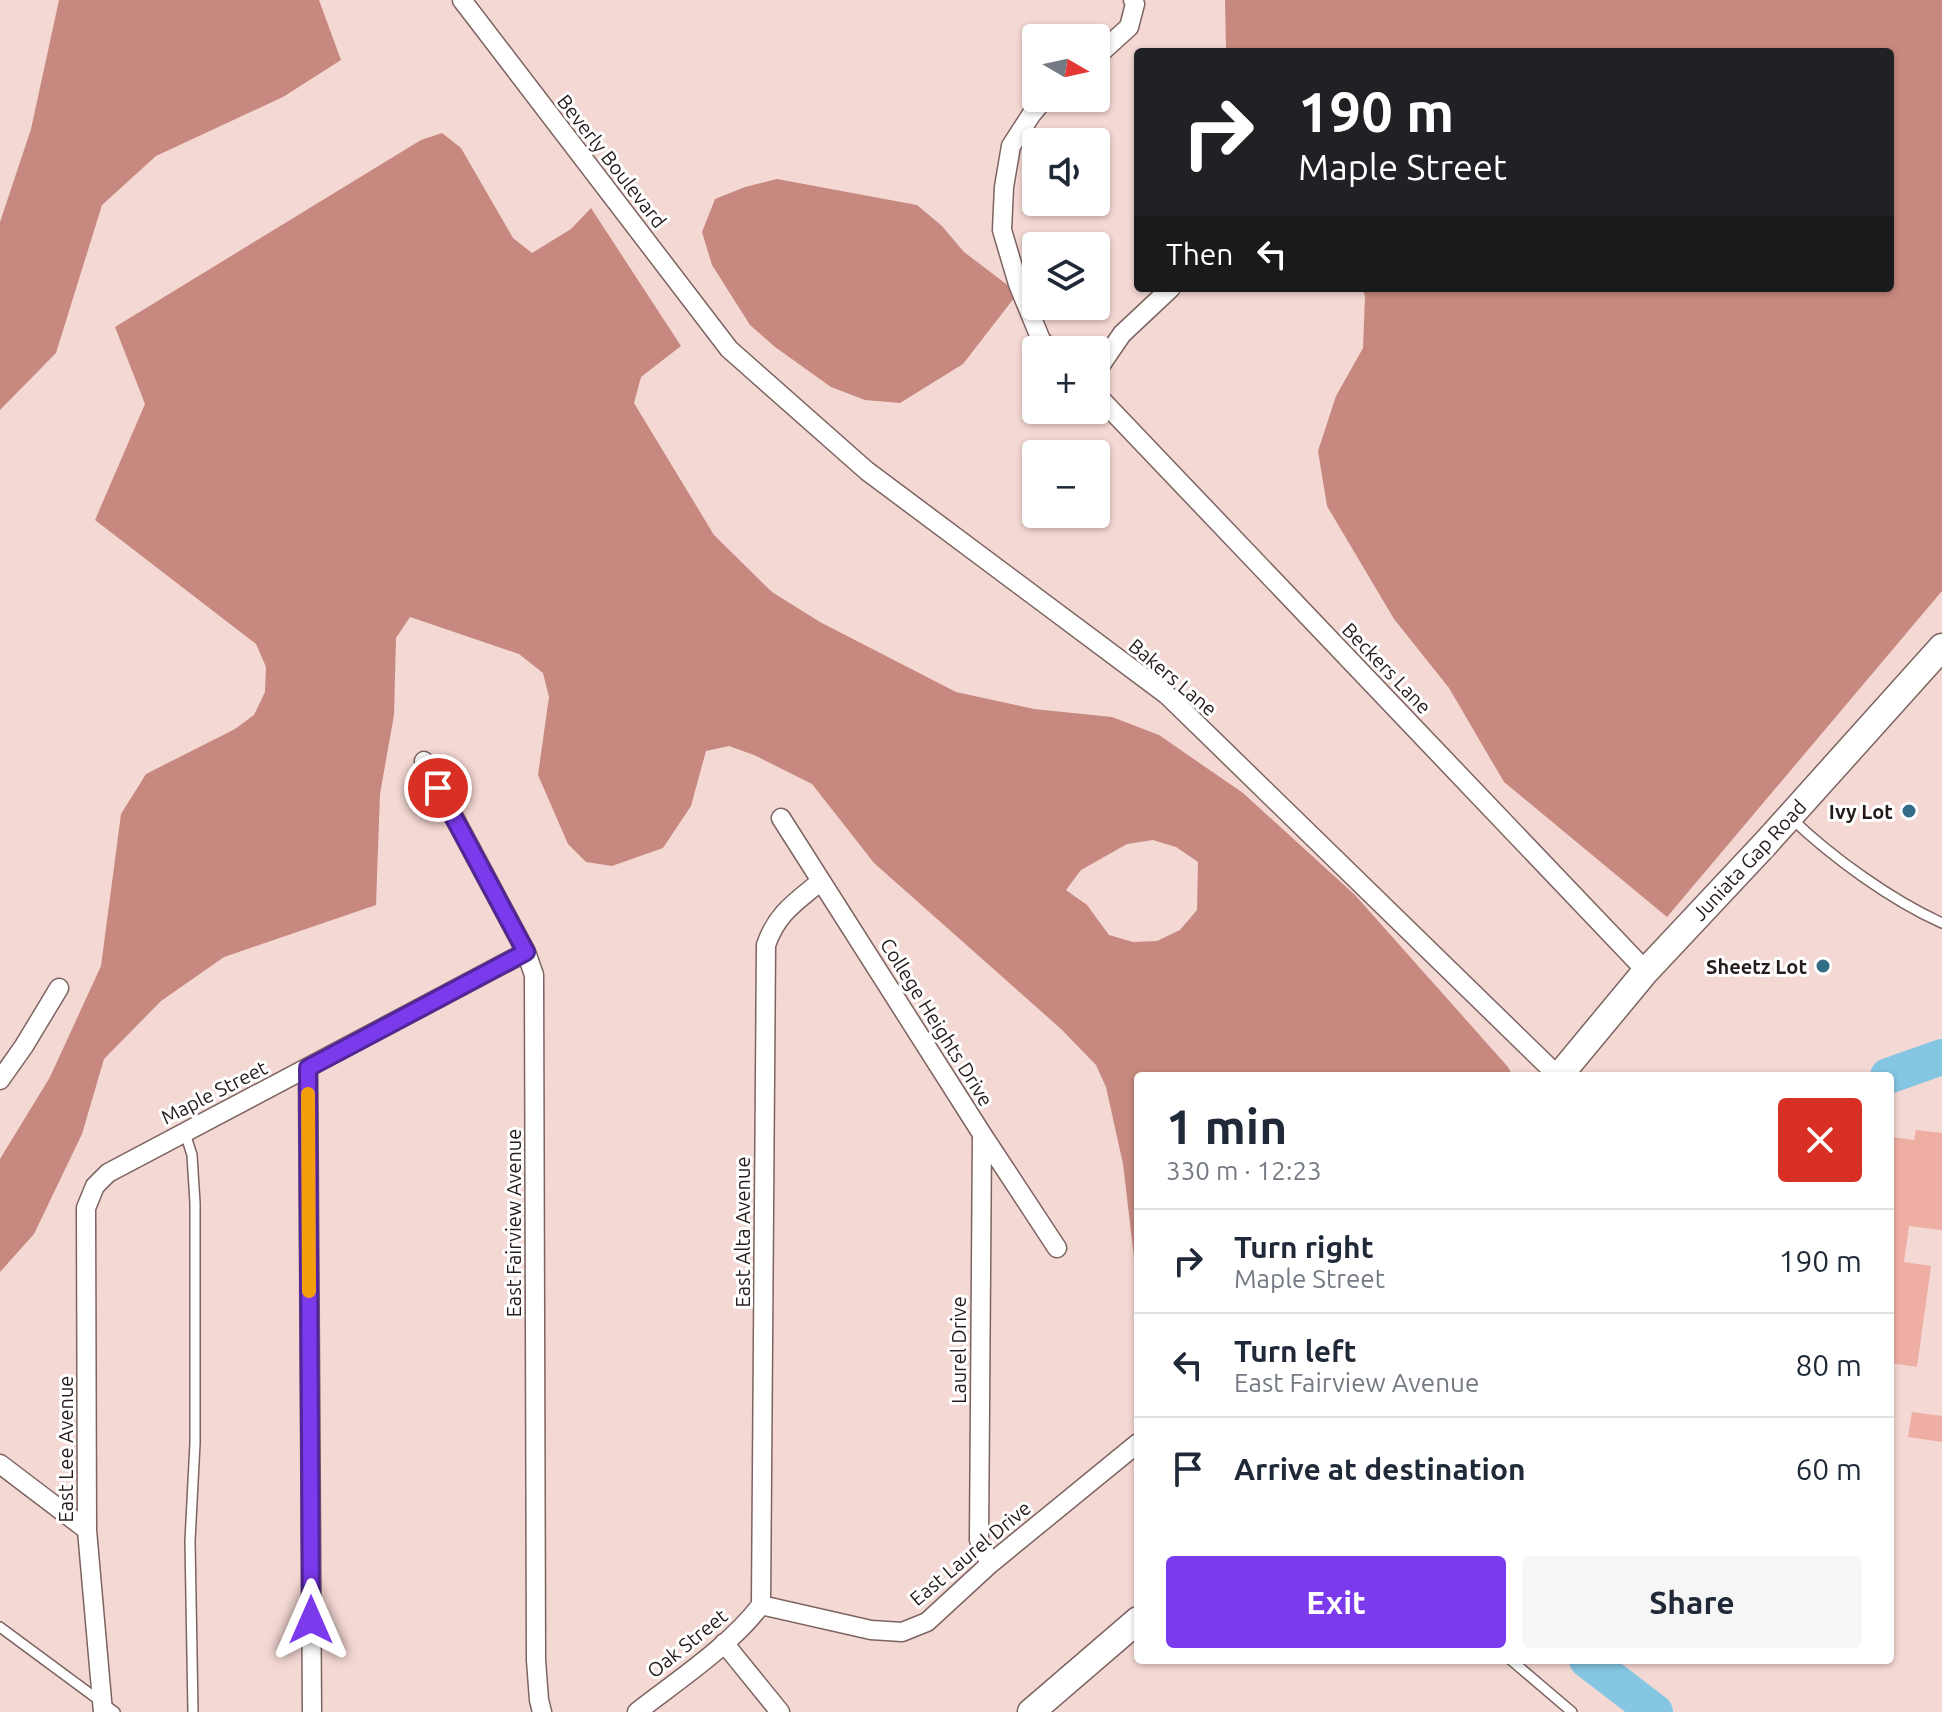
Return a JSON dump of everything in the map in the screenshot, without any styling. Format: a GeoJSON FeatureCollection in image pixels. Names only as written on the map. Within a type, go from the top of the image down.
{"type":"FeatureCollection","features":[{"type":"Feature","properties":{"kind":"main road","name":"Juniata Gap Road"},"geometry":{"type":"LineString","coordinates":[[1561,1072],[1646,971],[1790,817],[1942,647]]}},
{"type":"Feature","properties":{"kind":"main road"},"geometry":{"type":"LineString","coordinates":[[1031,1712],[1134,1623]]}},
{"type":"Feature","properties":{"kind":"street","name":"Beverly Boulevard"},"geometry":{"type":"LineString","coordinates":[[462,0],[729,349]]}},
{"type":"Feature","properties":{"kind":"street"},"geometry":{"type":"LineString","coordinates":[[1110,44],[1129,27],[1135,4],[1133,0]]}},
{"type":"Feature","properties":{"kind":"street"},"geometry":{"type":"LineString","coordinates":[[1033,112],[1011,146],[1004,187],[1002,230],[1018,284],[1039,336]]}},
{"type":"Feature","properties":{"kind":"street"},"geometry":{"type":"LineString","coordinates":[[1110,352],[1122,334],[1167,292]]}},
{"type":"Feature","properties":{"kind":"street","name":"Bakers Lane"},"geometry":{"type":"LineString","coordinates":[[729,349],[867,471],[1167,695],[1554,1072]]}},
{"type":"Feature","properties":{"kind":"street","name":"Beckers Lane"},"geometry":{"type":"LineString","coordinates":[[1110,409],[1646,971]]}},
{"type":"Feature","properties":{"kind":"street","name":"East Fairview Avenue"},"geometry":{"type":"LineString","coordinates":[[424,761],[526,952],[534,975],[536,1660],[542,1712]]}},
{"type":"Feature","properties":{"kind":"street","name":"College Heights Drive"},"geometry":{"type":"LineString","coordinates":[[781,818],[1057,1248]]}},
{"type":"Feature","properties":{"kind":"street","name":"East Alta Avenue"},"geometry":{"type":"LineString","coordinates":[[761,1605],[766,945],[772,928],[783,913],[821,881]]}},
{"type":"Feature","properties":{"kind":"street","name":"Maple Street"},"geometry":{"type":"LineString","coordinates":[[95,1186],[108,1173],[184,1131],[526,952]]}},
{"type":"Feature","properties":{"kind":"street"},"geometry":{"type":"LineString","coordinates":[[0,1080],[59,988]]}},
{"type":"Feature","properties":{"kind":"street"},"geometry":{"type":"LineString","coordinates":[[308,1068],[312,1712]]}},
{"type":"Feature","properties":{"kind":"street","name":"Laurel Drive"},"geometry":{"type":"LineString","coordinates":[[982,1134],[979,1540],[990,1564]]}},
{"type":"Feature","properties":{"kind":"street","name":"East Lee Avenue"},"geometry":{"type":"LineString","coordinates":[[95,1186],[86,1208],[87,1530],[107,1709]]}},
{"type":"Feature","properties":{"kind":"street","name":"East Laurel Drive"},"geometry":{"type":"LineString","coordinates":[[761,1605],[871,1630],[902,1632],[927,1622],[990,1564],[1134,1446]]}},
{"type":"Feature","properties":{"kind":"street"},"geometry":{"type":"LineString","coordinates":[[0,1464],[87,1530]]}},
{"type":"Feature","properties":{"kind":"street","name":"Oak Street"},"geometry":{"type":"LineString","coordinates":[[637,1712],[724,1643],[749,1621],[761,1605]]}},
{"type":"Feature","properties":{"kind":"street"},"geometry":{"type":"LineString","coordinates":[[724,1643],[780,1712]]}},
{"type":"Feature","properties":{"kind":"lane"},"geometry":{"type":"LineString","coordinates":[[1790,817],[1854,870],[1923,915],[1942,923]]}},
{"type":"Feature","properties":{"kind":"lane"},"geometry":{"type":"LineString","coordinates":[[184,1131],[192,1155],[195,1203],[195,1443],[190,1541],[193,1712]]}},
{"type":"Feature","properties":{"kind":"lane"},"geometry":{"type":"LineString","coordinates":[[0,1627],[107,1709]]}},
{"type":"Feature","properties":{"kind":"lane"},"geometry":{"type":"LineString","coordinates":[[1516,1664],[1572,1712]]}},
{"type":"Feature","properties":{"kind":"shaded area"},"geometry":{"type":"Polygon","coordinates":[[[59,0],[319,0],[341,60],[283,97],[156,156],[102,205],[56,353],[0,410],[0,222],[31,129],[59,0]]]}},
{"type":"Feature","properties":{"kind":"shaded area"},"geometry":{"type":"Polygon","coordinates":[[[1225,0],[1942,0],[1942,591],[1667,917],[1504,782],[1449,688],[1394,619],[1327,506],[1318,451],[1336,396],[1363,348],[1364,292],[1894,292],[1894,48],[1226,48],[1225,0]]]}},
{"type":"Feature","properties":{"kind":"shaded area"},"geometry":{"type":"Polygon","coordinates":[[[442,133],[461,148],[513,238],[532,253],[571,229],[591,208],[681,346],[641,377],[634,403],[714,535],[772,592],[820,622],[956,692],[1034,709],[1112,717],[1159,735],[1243,793],[1355,895],[1511,1072],[1134,1072],[1134,1257],[1123,1164],[1106,1087],[1096,1065],[1061,1029],[874,863],[812,784],[729,746],[706,751],[691,806],[663,848],[612,866],[586,862],[568,844],[538,775],[549,697],[543,673],[519,654],[410,617],[396,638],[394,715],[380,794],[376,905],[224,957],[161,1001],[104,1059],[82,1134],[34,1234],[0,1272],[0,1159],[50,1077],[101,966],[121,814],[146,774],[235,729],[254,715],[265,692],[266,667],[256,644],[95,520],[145,404],[115,327],[421,140],[442,133]],[[1153,840],[1127,844],[1081,870],[1066,890],[1087,905],[1109,935],[1133,942],[1157,941],[1180,930],[1197,910],[1198,862],[1176,847],[1153,840]]]}},
{"type":"Feature","properties":{"kind":"shaded area"},"geometry":{"type":"Polygon","coordinates":[[[777,179],[917,205],[942,226],[964,252],[1018,293],[963,364],[900,403],[865,400],[831,387],[750,325],[712,265],[702,232],[715,199],[777,179]]]}},
{"type":"Feature","properties":{"kind":"building"},"geometry":{"type":"Polygon","coordinates":[[[1916,1130],[1942,1133],[1942,1230],[1909,1226],[1904,1262],[1931,1266],[1917,1367],[1894,1364],[1894,1137],[1914,1140],[1916,1130]]]}},
{"type":"Feature","properties":{"kind":"building"},"geometry":{"type":"Polygon","coordinates":[[[1912,1412],[1942,1416],[1942,1442],[1908,1437],[1912,1412]]]}},
{"type":"Feature","properties":{"kind":"waterway"},"geometry":{"type":"LineString","coordinates":[[1894,1074],[1942,1057]]}},
{"type":"Feature","properties":{"kind":"waterway"},"geometry":{"type":"LineString","coordinates":[[1592,1664],[1655,1712]]}},
{"type":"Feature","properties":{"kind":"slow traffic"},"geometry":{"type":"LineString","coordinates":[[308,1094],[309,1291]]}},
{"type":"Feature","properties":{"kind":"place","name":"Ivy Lot"},"geometry":{"type":"Point","coordinates":[1909,811]}},
{"type":"Feature","properties":{"kind":"place","name":"Sheetz Lot"},"geometry":{"type":"Point","coordinates":[1823,966]}},
{"type":"Feature","properties":{"kind":"route"},"geometry":{"type":"LineString","coordinates":[[311,1620],[308,1068],[526,952],[438,788]]}}]}
